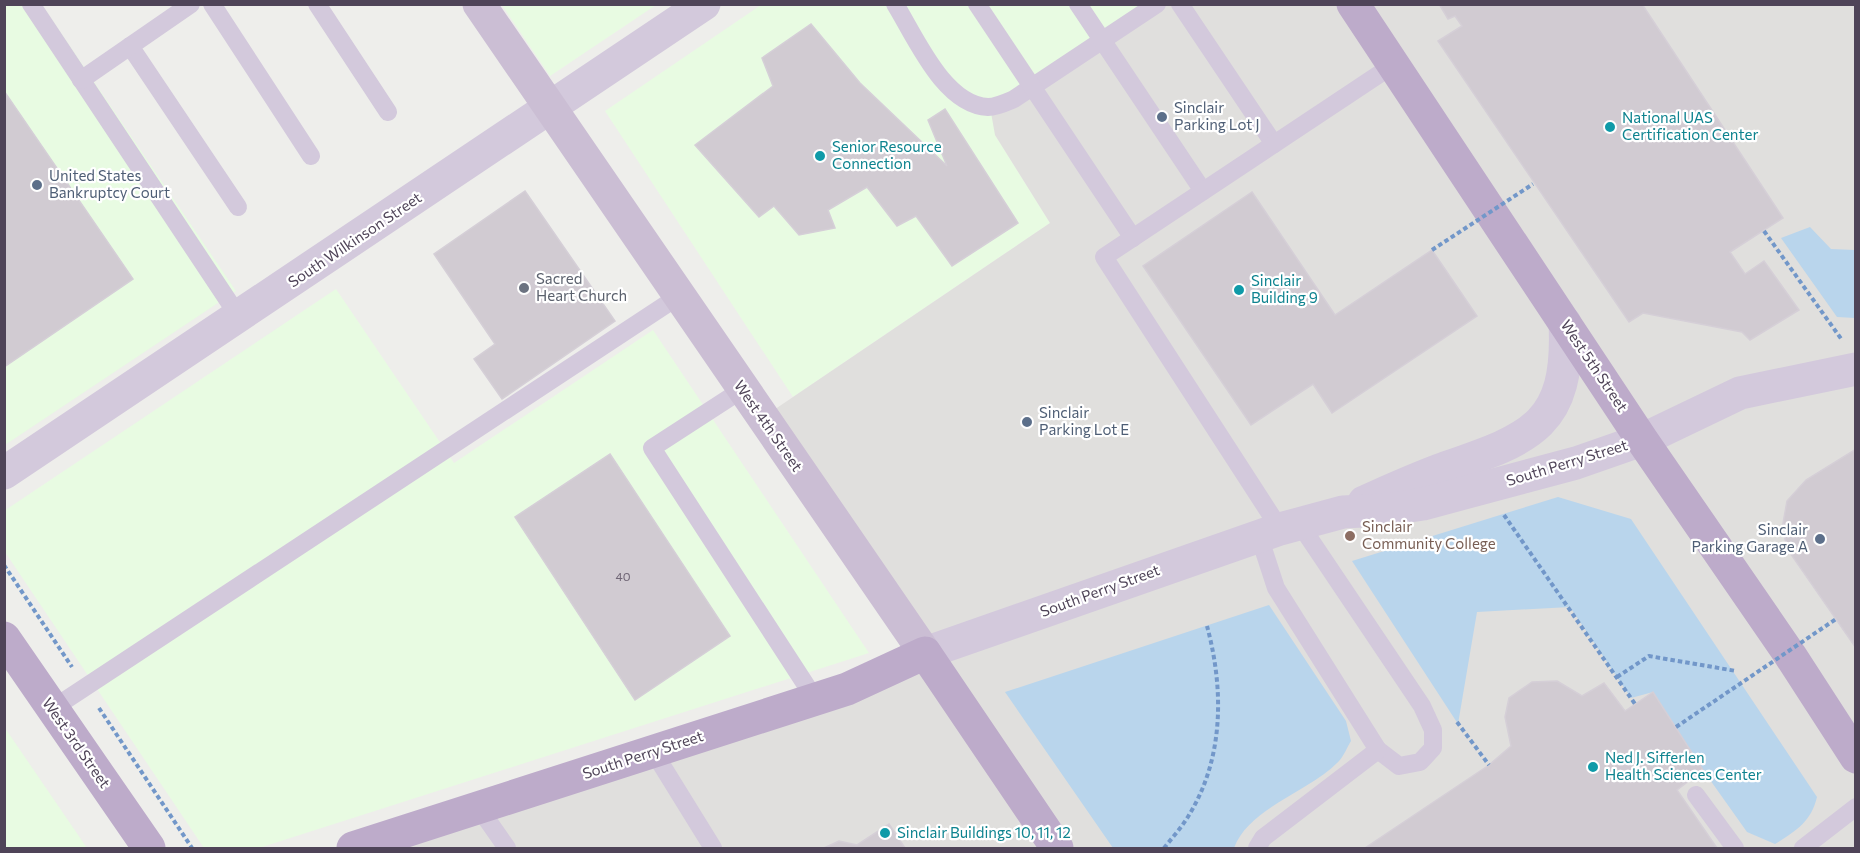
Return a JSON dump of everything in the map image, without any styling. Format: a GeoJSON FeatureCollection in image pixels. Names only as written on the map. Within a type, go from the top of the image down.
{"type":"FeatureCollection","features":[{"type":"Feature","properties":{"kind":"main road","name":"West 4th Street"},"geometry":{"type":"LineString","coordinates":[[479,4],[1057,849]]}},
{"type":"Feature","properties":{"kind":"main road","name":"West 5th Street"},"geometry":{"type":"LineString","coordinates":[[1353,4],[1642,440],[1790,655],[1856,757]]}},
{"type":"Feature","properties":{"kind":"main road","name":"West 3rd Street"},"geometry":{"type":"LineString","coordinates":[[4,638],[149,849]]}},
{"type":"Feature","properties":{"kind":"main road","name":"South Perry Street"},"geometry":{"type":"LineString","coordinates":[[353,849],[847,689],[925,654]]}},
{"type":"Feature","properties":{"kind":"street","name":"South Wilkinson Street"},"geometry":{"type":"LineString","coordinates":[[4,473],[705,4]]}},
{"type":"Feature","properties":{"kind":"street"},"geometry":{"type":"LineString","coordinates":[[1343,512],[1419,477],[1521,439],[1536,427],[1553,405],[1562,386],[1566,357],[1565,323]]}},
{"type":"Feature","properties":{"kind":"street","name":"South Perry Street"},"geometry":{"type":"LineString","coordinates":[[925,654],[1280,529],[1343,512],[1384,510],[1423,504],[1576,463],[1642,440],[1740,393],[1852,359]]}},
{"type":"Feature","properties":{"kind":"lane"},"geometry":{"type":"LineString","coordinates":[[31,4],[239,317]]}},
{"type":"Feature","properties":{"kind":"lane"},"geometry":{"type":"LineString","coordinates":[[81,80],[191,4]]}},
{"type":"Feature","properties":{"kind":"lane"},"geometry":{"type":"LineString","coordinates":[[212,4],[311,156]]}},
{"type":"Feature","properties":{"kind":"lane"},"geometry":{"type":"LineString","coordinates":[[317,4],[388,112]]}},
{"type":"Feature","properties":{"kind":"lane"},"geometry":{"type":"LineString","coordinates":[[895,4],[942,80],[967,102],[990,107],[1014,99],[1033,88],[1157,4]]}},
{"type":"Feature","properties":{"kind":"lane"},"geometry":{"type":"LineString","coordinates":[[977,4],[1133,238]]}},
{"type":"Feature","properties":{"kind":"lane"},"geometry":{"type":"LineString","coordinates":[[1078,4],[1203,191]]}},
{"type":"Feature","properties":{"kind":"lane"},"geometry":{"type":"LineString","coordinates":[[1180,4],[1274,144]]}},
{"type":"Feature","properties":{"kind":"lane"},"geometry":{"type":"LineString","coordinates":[[130,46],[238,207]]}},
{"type":"Feature","properties":{"kind":"lane"},"geometry":{"type":"LineString","coordinates":[[1280,529],[1276,588],[1378,750],[1399,766],[1420,762],[1433,748],[1433,730],[1422,706],[1280,529],[1104,257],[1393,65]]}},
{"type":"Feature","properties":{"kind":"lane"},"geometry":{"type":"LineString","coordinates":[[52,710],[679,296]]}},
{"type":"Feature","properties":{"kind":"lane"},"geometry":{"type":"LineString","coordinates":[[743,389],[652,448],[815,699]]}},
{"type":"Feature","properties":{"kind":"lane"},"geometry":{"type":"LineString","coordinates":[[1257,849],[1263,838],[1378,750]]}},
{"type":"Feature","properties":{"kind":"lane"},"geometry":{"type":"LineString","coordinates":[[653,752],[713,849]]}},
{"type":"Feature","properties":{"kind":"lane"},"geometry":{"type":"LineString","coordinates":[[1696,795],[1735,849]]}},
{"type":"Feature","properties":{"kind":"lane"},"geometry":{"type":"LineString","coordinates":[[1803,849],[1856,807]]}},
{"type":"Feature","properties":{"kind":"lane"},"geometry":{"type":"LineString","coordinates":[[479,808],[507,849]]}},
{"type":"Feature","properties":{"kind":"path"},"geometry":{"type":"LineString","coordinates":[[1432,250],[1533,184]]}},
{"type":"Feature","properties":{"kind":"path"},"geometry":{"type":"LineString","coordinates":[[1764,231],[1852,359]]}},
{"type":"Feature","properties":{"kind":"path"},"geometry":{"type":"LineString","coordinates":[[1500,509],[1635,704]]}},
{"type":"Feature","properties":{"kind":"path"},"geometry":{"type":"LineString","coordinates":[[1676,727],[1836,619]]}},
{"type":"Feature","properties":{"kind":"path"},"geometry":{"type":"LineString","coordinates":[[1164,849],[1189,816],[1205,782],[1214,749],[1218,719],[1218,676],[1206,626]]}},
{"type":"Feature","properties":{"kind":"path"},"geometry":{"type":"LineString","coordinates":[[1617,677],[1648,656],[1736,671]]}},
{"type":"Feature","properties":{"kind":"shaded area"},"geometry":{"type":"Polygon","coordinates":[[[5,5],[42,5],[236,291],[5,445],[5,5]]]}},
{"type":"Feature","properties":{"kind":"shaded area"},"geometry":{"type":"Polygon","coordinates":[[[502,5],[656,5],[550,76],[502,5]]]}},
{"type":"Feature","properties":{"kind":"shaded area"},"geometry":{"type":"Polygon","coordinates":[[[761,5],[1157,5],[995,135],[1050,223],[793,397],[605,111],[761,5]]]}},
{"type":"Feature","properties":{"kind":"shaded area","name":"Sinclair Community College"},"geometry":{"type":"Polygon","coordinates":[[[1157,5],[1855,5],[1855,848],[353,848],[925,654],[762,418],[1050,223],[995,135],[990,107],[1157,5]]]}},
{"type":"Feature","properties":{"kind":"shaded area"},"geometry":{"type":"Polygon","coordinates":[[[1810,227],[1831,249],[1855,250],[1855,318],[1837,317],[1781,238],[1810,227]]]}},
{"type":"Feature","properties":{"kind":"shaded area"},"geometry":{"type":"Polygon","coordinates":[[[336,289],[454,463],[653,330],[869,653],[259,848],[204,848],[5,552],[4,511],[336,289]]]}},
{"type":"Feature","properties":{"kind":"shaded area"},"geometry":{"type":"Polygon","coordinates":[[[1558,497],[1631,519],[1817,797],[1807,819],[1790,835],[1775,844],[1747,832],[1703,770],[1653,692],[1631,698],[1570,607],[1477,612],[1458,724],[1352,561],[1558,497]]]}},
{"type":"Feature","properties":{"kind":"shaded area"},"geometry":{"type":"Polygon","coordinates":[[[1269,605],[1346,721],[1351,741],[1342,757],[1327,772],[1253,821],[1234,848],[1113,848],[1005,692],[1269,605]]]}},
{"type":"Feature","properties":{"kind":"shaded area"},"geometry":{"type":"Polygon","coordinates":[[[5,728],[87,848],[5,848],[5,728]]]}},
{"type":"Feature","properties":{"kind":"building","name":"National UAS Certification Center"},"geometry":{"type":"Polygon","coordinates":[[[1439,4],[1642,4],[1783,218],[1730,252],[1745,274],[1764,261],[1799,310],[1750,340],[1742,332],[1643,313],[1629,322],[1438,41],[1462,26],[1455,16],[1448,19],[1439,4]]]}},
{"type":"Feature","properties":{"kind":"building","name":"Senior Resource Connection"},"geometry":{"type":"Polygon","coordinates":[[[811,24],[860,83],[947,166],[928,120],[945,109],[1018,223],[952,266],[916,216],[897,226],[867,187],[828,210],[835,228],[799,235],[774,206],[759,217],[695,145],[773,86],[762,58],[811,24]]]}},
{"type":"Feature","properties":{"kind":"building","name":"United States Bankruptcy Court"},"geometry":{"type":"Polygon","coordinates":[[[4,91],[133,279],[4,367],[4,91]]]}},
{"type":"Feature","properties":{"kind":"building","name":"Sacred Heart Church"},"geometry":{"type":"Polygon","coordinates":[[[525,191],[615,321],[502,399],[474,359],[495,344],[434,254],[525,191]]]}},
{"type":"Feature","properties":{"kind":"building","name":"Sinclair Building 9"},"geometry":{"type":"Polygon","coordinates":[[[1252,192],[1335,315],[1432,250],[1477,316],[1332,413],[1313,384],[1251,425],[1143,266],[1252,192]]]}},
{"type":"Feature","properties":{"kind":"building","name":"Sinclair Parking Garage A"},"geometry":{"type":"Polygon","coordinates":[[[1856,449],[1856,648],[1788,550],[1782,529],[1787,501],[1806,480],[1856,449]]]}},
{"type":"Feature","properties":{"kind":"building"},"geometry":{"type":"Polygon","coordinates":[[[610,454],[730,636],[635,700],[515,517],[610,454]]]}},
{"type":"Feature","properties":{"kind":"building","name":"Ned J. Sifferlen Health Sciences Center"},"geometry":{"type":"Polygon","coordinates":[[[1557,681],[1582,696],[1604,683],[1625,711],[1653,692],[1703,770],[1677,790],[1717,848],[1365,848],[1489,765],[1511,746],[1505,717],[1509,698],[1532,682],[1557,681]]]}},
{"type":"Feature","properties":{"kind":"building","name":"Sinclair Buildings 10, 11, 12"},"geometry":{"type":"Polygon","coordinates":[[[889,824],[905,848],[824,848],[839,841],[857,845],[889,824]]]}},
{"type":"Feature","properties":{"kind":"place","name":"Sinclair Parking Lot J"},"geometry":{"type":"Point","coordinates":[1162,117]}},
{"type":"Feature","properties":{"kind":"place","name":"National UAS Certification Center"},"geometry":{"type":"Point","coordinates":[1610,127]}},
{"type":"Feature","properties":{"kind":"place","name":"Senior Resource Connection"},"geometry":{"type":"Point","coordinates":[820,156]}},
{"type":"Feature","properties":{"kind":"place","name":"United States Bankruptcy Court"},"geometry":{"type":"Point","coordinates":[37,185]}},
{"type":"Feature","properties":{"kind":"place","name":"Sacred Heart Church"},"geometry":{"type":"Point","coordinates":[524,288]}},
{"type":"Feature","properties":{"kind":"place","name":"Sinclair Building 9"},"geometry":{"type":"Point","coordinates":[1239,290]}},
{"type":"Feature","properties":{"kind":"place","name":"Sinclair Parking Lot E"},"geometry":{"type":"Point","coordinates":[1027,422]}},
{"type":"Feature","properties":{"kind":"place","name":"Sinclair Community College"},"geometry":{"type":"Point","coordinates":[1350,536]}},
{"type":"Feature","properties":{"kind":"place","name":"Sinclair Parking Garage A"},"geometry":{"type":"Point","coordinates":[1820,539]}},
{"type":"Feature","properties":{"kind":"place","name":"Ned J. Sifferlen Health Sciences Center"},"geometry":{"type":"Point","coordinates":[1593,767]}},
{"type":"Feature","properties":{"kind":"place","name":"Sinclair Buildings 10, 11, 12"},"geometry":{"type":"Point","coordinates":[885,833]}}]}
